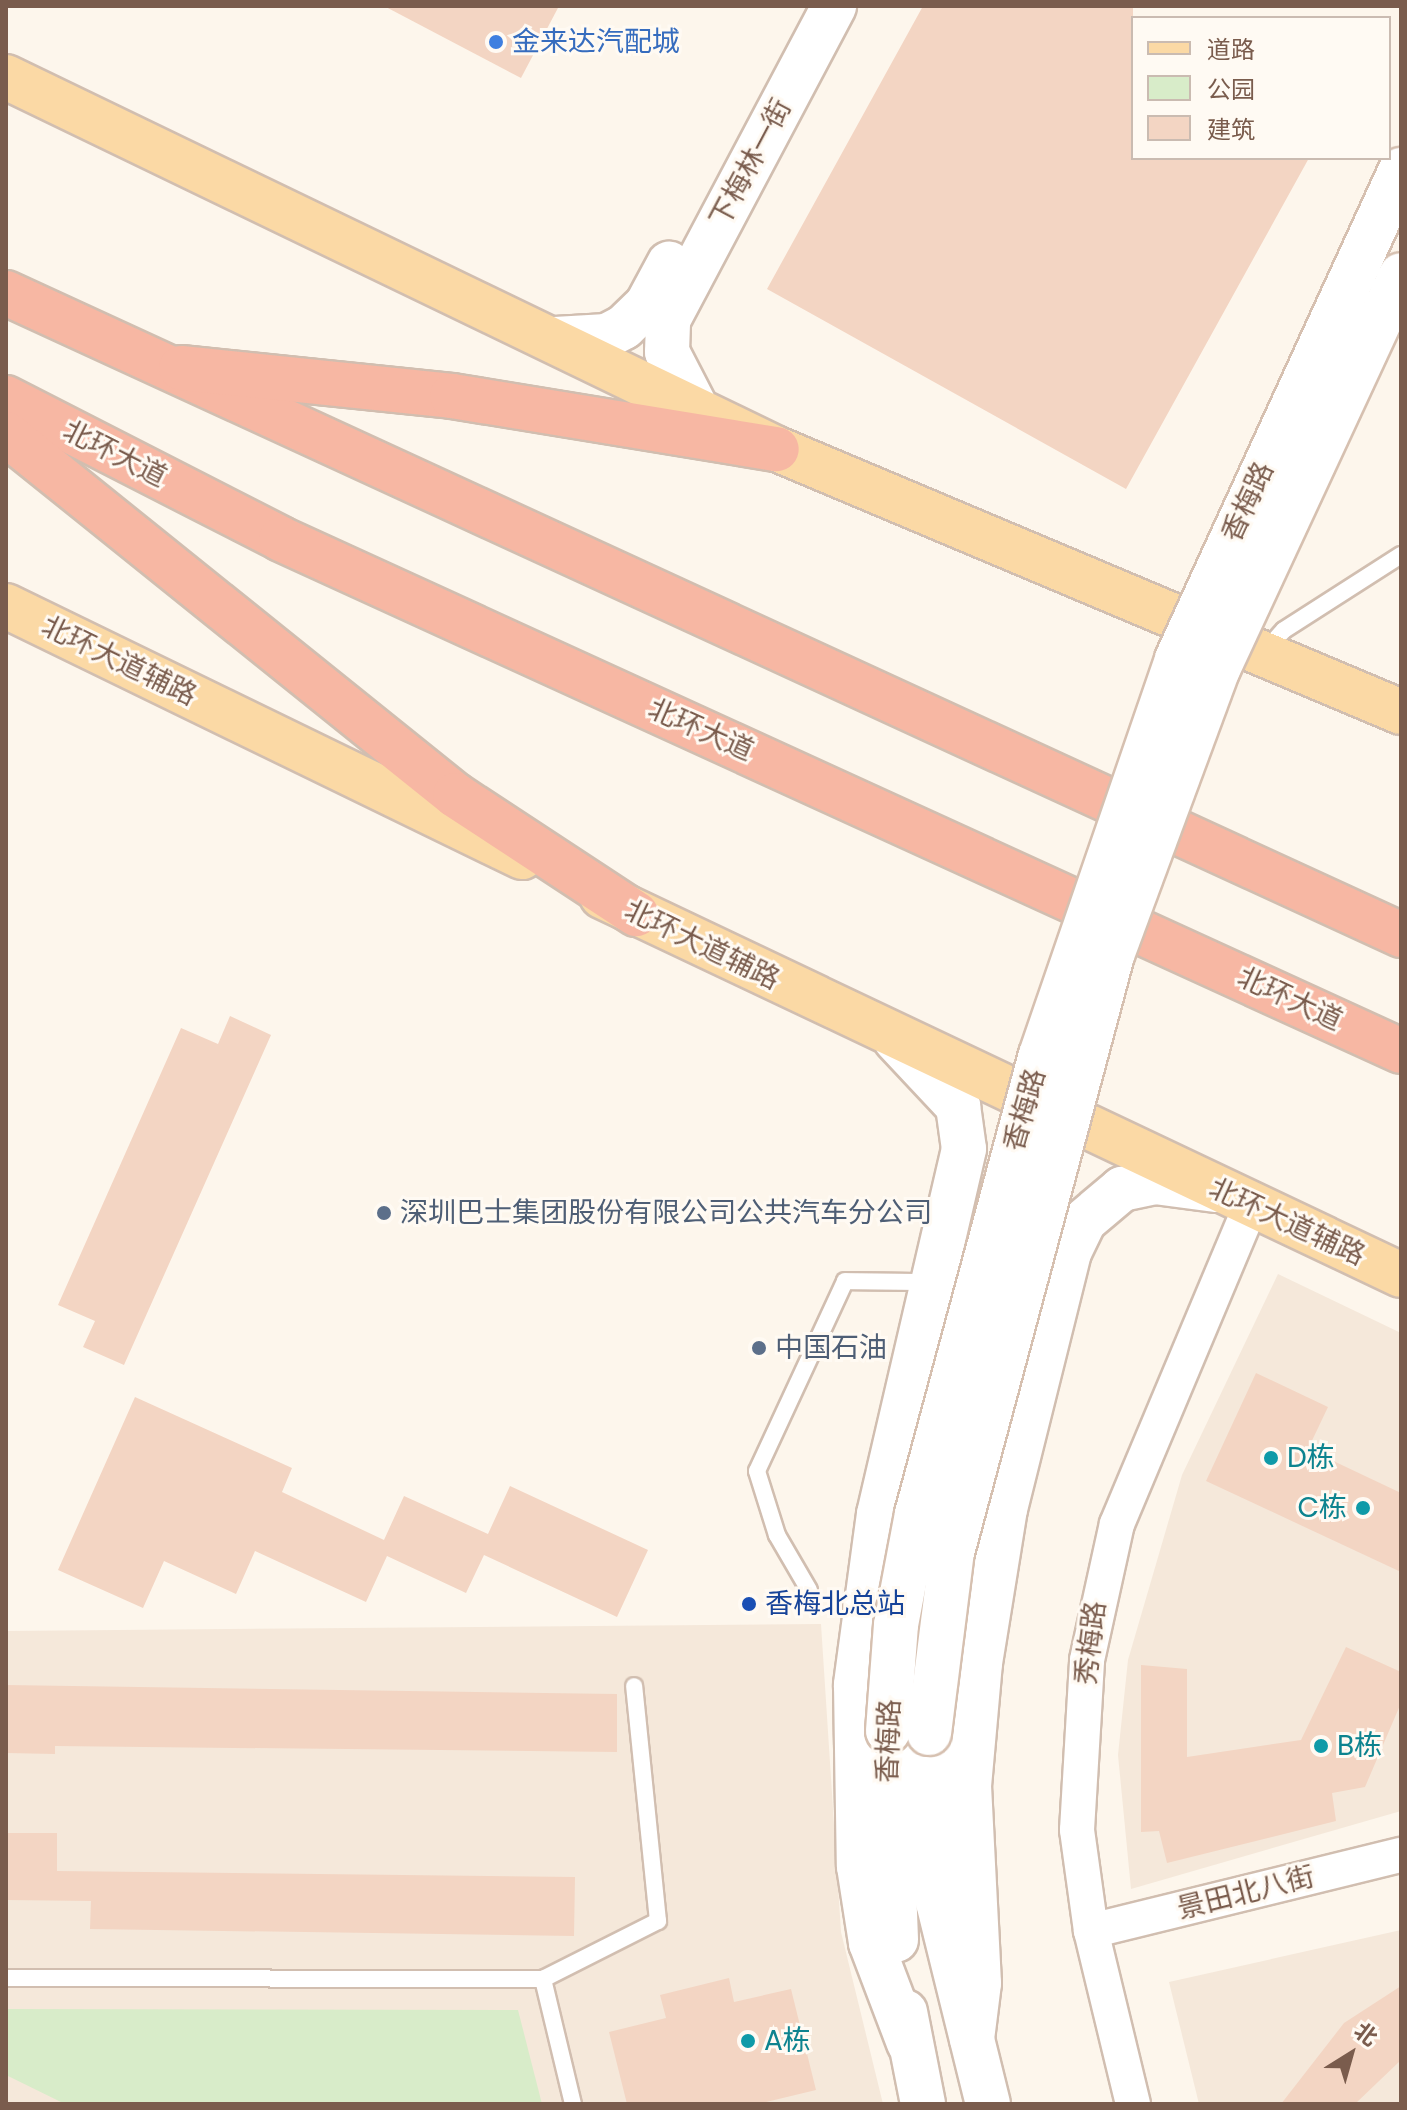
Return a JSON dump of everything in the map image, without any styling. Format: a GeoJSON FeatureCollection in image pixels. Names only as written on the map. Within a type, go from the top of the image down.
{"type":"FeatureCollection","features":[{"type":"Feature","properties":{"kind":"highway"},"geometry":{"type":"LineString","coordinates":[[6,276],[24,303],[149,365],[1401,935]]}},
{"type":"Feature","properties":{"kind":"highway"},"geometry":{"type":"LineString","coordinates":[[149,365],[452,396],[777,449]]}},
{"type":"Feature","properties":{"kind":"highway","name":"北环大道"},"geometry":{"type":"LineString","coordinates":[[6,398],[281,539],[1401,1051]]}},
{"type":"Feature","properties":{"kind":"highway"},"geometry":{"type":"LineString","coordinates":[[6,434],[455,795],[636,914]]}},
{"type":"Feature","properties":{"kind":"main road","name":"下梅林一街"},"geometry":{"type":"LineString","coordinates":[[658,312],[808,6]]}},
{"type":"Feature","properties":{"kind":"main road","name":"下梅林一街"},"geometry":{"type":"LineString","coordinates":[[658,312],[834,6]]}},
{"type":"Feature","properties":{"kind":"main road"},"geometry":{"type":"LineString","coordinates":[[6,77],[555,339],[777,449],[1401,712]]}},
{"type":"Feature","properties":{"kind":"main road","name":"香梅路"},"geometry":{"type":"LineString","coordinates":[[988,2104],[938,1902],[909,1732],[896,1625],[917,1514],[1045,1042],[1177,659],[1401,170]]}},
{"type":"Feature","properties":{"kind":"main road","name":"香梅路"},"geometry":{"type":"LineString","coordinates":[[923,2104],[909,2043],[895,1936],[909,1732],[952,1552],[1112,955],[1208,692],[1401,275]]}},
{"type":"Feature","properties":{"kind":"main road"},"geometry":{"type":"LineString","coordinates":[[555,339],[607,336],[658,312],[671,365],[697,410]]}},
{"type":"Feature","properties":{"kind":"main road","name":"北环大道辅路"},"geometry":{"type":"LineString","coordinates":[[6,606],[636,914],[1401,1275]]}},
{"type":"Feature","properties":{"kind":"main road"},"geometry":{"type":"LineString","coordinates":[[889,1034],[941,1081],[961,1115],[964,1149],[932,1282],[862,1611],[853,1743],[859,1866],[871,1943],[909,2043]]}},
{"type":"Feature","properties":{"kind":"main road"},"geometry":{"type":"LineString","coordinates":[[972,2039],[979,1983],[969,1786],[980,1663],[1005,1509],[1069,1252],[1084,1221],[1122,1189],[1164,1182],[1236,1198]]}},
{"type":"Feature","properties":{"kind":"main road"},"geometry":{"type":"LineString","coordinates":[[946,1225],[976,1202],[1010,1196],[1055,1225],[1069,1252]]}},
{"type":"Feature","properties":{"kind":"street","name":"秀梅路"},"geometry":{"type":"LineString","coordinates":[[1133,2104],[1091,1931],[1077,1830],[1097,1588],[1236,1198]]}},
{"type":"Feature","properties":{"kind":"street","name":"景田北八街"},"geometry":{"type":"LineString","coordinates":[[1091,1931],[1401,1855]]}},
{"type":"Feature","properties":{"kind":"lane"},"geometry":{"type":"LineString","coordinates":[[1263,654],[1284,630],[1401,555]]}},
{"type":"Feature","properties":{"kind":"lane"},"geometry":{"type":"LineString","coordinates":[[809,1590],[777,1535],[757,1471],[845,1281],[932,1282]]}},
{"type":"Feature","properties":{"kind":"lane"},"geometry":{"type":"LineString","coordinates":[[6,1978],[543,1979],[658,1921],[634,1686]]}},
{"type":"Feature","properties":{"kind":"lane"},"geometry":{"type":"LineString","coordinates":[[543,1979],[573,2104]]}},
{"type":"Feature","properties":{"kind":"shaded area"},"geometry":{"type":"Polygon","coordinates":[[[1278,1274],[1401,1333],[1401,1811],[1131,1889],[1118,1755],[1128,1660],[1182,1475],[1278,1274]]]}},
{"type":"Feature","properties":{"kind":"shaded area"},"geometry":{"type":"Polygon","coordinates":[[[821,1624],[841,1932],[883,2104],[6,2104],[6,1631],[821,1624]]]}},
{"type":"Feature","properties":{"kind":"shaded area"},"geometry":{"type":"Polygon","coordinates":[[[1401,1930],[1401,2104],[1199,2104],[1169,1982],[1401,1930]]]}},
{"type":"Feature","properties":{"kind":"green space"},"geometry":{"type":"Polygon","coordinates":[[[6,2009],[518,2010],[542,2104],[65,2104],[6,2075],[6,2009]]]}},
{"type":"Feature","properties":{"kind":"building","name":"金来达汽配城"},"geometry":{"type":"Polygon","coordinates":[[[384,6],[559,6],[521,78],[384,6]]]}},
{"type":"Feature","properties":{"kind":"building"},"geometry":{"type":"Polygon","coordinates":[[[923,6],[1133,6],[1131,160],[1308,160],[1126,489],[767,289],[923,6]]]}},
{"type":"Feature","properties":{"kind":"building"},"geometry":{"type":"Polygon","coordinates":[[[230,1016],[271,1035],[124,1365],[83,1347],[95,1321],[58,1305],[181,1028],[218,1044],[230,1016]]]}},
{"type":"Feature","properties":{"kind":"building","name":"D栋"},"geometry":{"type":"Polygon","coordinates":[[[1256,1373],[1328,1407],[1308,1449],[1401,1493],[1401,1572],[1206,1481],[1256,1373]]]}},
{"type":"Feature","properties":{"kind":"building"},"geometry":{"type":"Polygon","coordinates":[[[135,1397],[292,1468],[282,1492],[384,1540],[404,1496],[488,1534],[510,1486],[648,1550],[617,1617],[484,1555],[466,1593],[387,1556],[366,1602],[255,1551],[236,1594],[164,1561],[143,1608],[58,1570],[135,1397]]]}},
{"type":"Feature","properties":{"kind":"building"},"geometry":{"type":"Polygon","coordinates":[[[1346,1647],[1401,1672],[1401,1703],[1365,1787],[1332,1793],[1336,1821],[1167,1863],[1159,1831],[1141,1832],[1141,1665],[1187,1669],[1187,1757],[1301,1740],[1346,1647]]]}},
{"type":"Feature","properties":{"kind":"building"},"geometry":{"type":"Polygon","coordinates":[[[6,1685],[617,1694],[617,1752],[55,1746],[55,1754],[6,1753],[6,1685]]]}},
{"type":"Feature","properties":{"kind":"building"},"geometry":{"type":"Polygon","coordinates":[[[6,1833],[57,1833],[57,1871],[575,1877],[574,1936],[90,1929],[91,1901],[6,1900],[6,1833]]]}},
{"type":"Feature","properties":{"kind":"building","name":"A栋"},"geometry":{"type":"Polygon","coordinates":[[[729,1978],[734,2002],[791,1989],[816,2090],[758,2104],[627,2104],[609,2032],[666,2018],[660,1995],[729,1978]]]}},
{"type":"Feature","properties":{"kind":"building"},"geometry":{"type":"Polygon","coordinates":[[[1401,1986],[1401,2060],[1355,2104],[1281,2104],[1344,2023],[1401,1986]]]}},
{"type":"Feature","properties":{"kind":"place","name":"金来达汽配城"},"geometry":{"type":"Point","coordinates":[496,42]}},
{"type":"Feature","properties":{"kind":"place","name":"深圳巴士集团股份有限公司公共汽车分公司"},"geometry":{"type":"Point","coordinates":[384,1213]}},
{"type":"Feature","properties":{"kind":"place","name":"中国石油"},"geometry":{"type":"Point","coordinates":[759,1348]}},
{"type":"Feature","properties":{"kind":"place","name":"D栋"},"geometry":{"type":"Point","coordinates":[1271,1458]}},
{"type":"Feature","properties":{"kind":"place","name":"C栋"},"geometry":{"type":"Point","coordinates":[1363,1508]}},
{"type":"Feature","properties":{"kind":"place","name":"香梅北总站"},"geometry":{"type":"Point","coordinates":[749,1604]}},
{"type":"Feature","properties":{"kind":"place","name":"B栋"},"geometry":{"type":"Point","coordinates":[1321,1746]}},
{"type":"Feature","properties":{"kind":"place","name":"A栋"},"geometry":{"type":"Point","coordinates":[748,2041]}}]}
